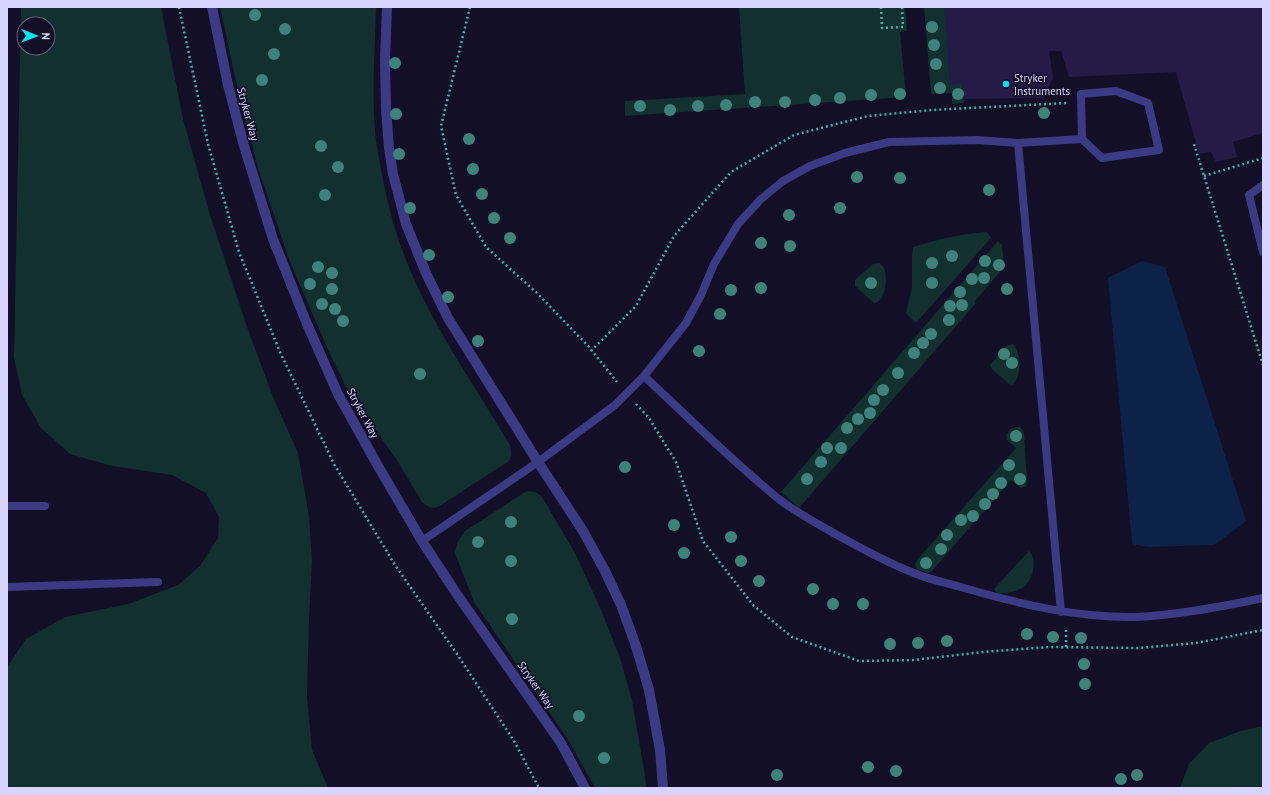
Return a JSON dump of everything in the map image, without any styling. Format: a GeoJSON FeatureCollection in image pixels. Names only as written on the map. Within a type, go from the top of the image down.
{"type":"FeatureCollection","features":[{"type":"Feature","properties":{"kind":"street","name":"Stryker Way"},"geometry":{"type":"LineString","coordinates":[[212,7],[228,86],[244,146],[276,246],[307,324],[338,394],[422,542],[561,743],[585,788]]}},
{"type":"Feature","properties":{"kind":"street"},"geometry":{"type":"LineString","coordinates":[[387,7],[385,60],[386,109],[389,148],[393,174],[406,224],[426,273],[448,318],[582,531],[606,571],[622,605],[649,690],[660,750],[663,788]]}},
{"type":"Feature","properties":{"kind":"lane"},"geometry":{"type":"LineString","coordinates":[[422,542],[538,462],[615,405],[644,376],[686,323],[701,295],[714,264],[738,224],[761,199],[783,181],[810,166],[845,153],[889,142],[977,140],[1018,143],[1082,139],[1102,158],[1159,150],[1148,103],[1116,91],[1081,94],[1082,139]]}},
{"type":"Feature","properties":{"kind":"lane"},"geometry":{"type":"LineString","coordinates":[[1018,143],[1062,612]]}},
{"type":"Feature","properties":{"kind":"lane"},"geometry":{"type":"LineString","coordinates":[[1263,185],[1249,195],[1263,252]]}},
{"type":"Feature","properties":{"kind":"lane"},"geometry":{"type":"LineString","coordinates":[[644,376],[780,499],[807,518],[875,556],[916,574],[1008,601],[1062,612],[1128,616],[1164,615],[1263,598]]}},
{"type":"Feature","properties":{"kind":"lane"},"geometry":{"type":"LineString","coordinates":[[7,506],[45,506]]}},
{"type":"Feature","properties":{"kind":"lane"},"geometry":{"type":"LineString","coordinates":[[7,587],[158,582]]}},
{"type":"Feature","properties":{"kind":"path"},"geometry":{"type":"LineString","coordinates":[[881,7],[882,28],[903,27],[902,7]]}},
{"type":"Feature","properties":{"kind":"path"},"geometry":{"type":"LineString","coordinates":[[1194,144],[1263,365]]}},
{"type":"Feature","properties":{"kind":"path"},"geometry":{"type":"LineString","coordinates":[[1204,176],[1263,158]]}},
{"type":"Feature","properties":{"kind":"path"},"geometry":{"type":"LineString","coordinates":[[1066,630],[1066,647]]}},
{"type":"Feature","properties":{"kind":"green space"},"geometry":{"type":"Polygon","coordinates":[[[21,7],[161,7],[183,119],[210,215],[247,327],[273,397],[298,453],[309,516],[312,561],[307,697],[312,750],[328,788],[7,788],[7,667],[26,639],[65,617],[128,604],[178,585],[200,566],[218,538],[219,517],[206,493],[172,475],[112,466],[70,454],[41,428],[22,395],[14,357],[20,56],[56,56],[56,16],[21,16],[21,7]]]}},
{"type":"Feature","properties":{"kind":"green space"},"geometry":{"type":"Polygon","coordinates":[[[220,7],[376,7],[374,107],[376,140],[381,170],[396,231],[406,260],[428,308],[511,449],[509,461],[438,507],[433,508],[422,502],[398,462],[346,387],[329,352],[290,262],[258,168],[236,82],[220,7]]]}},
{"type":"Feature","properties":{"kind":"green space"},"geometry":{"type":"Polygon","coordinates":[[[739,7],[905,7],[907,31],[900,32],[906,97],[625,116],[625,101],[745,94],[739,7]]]}},
{"type":"Feature","properties":{"kind":"green space"},"geometry":{"type":"Polygon","coordinates":[[[924,7],[944,7],[962,83],[964,103],[952,104],[952,93],[931,94],[924,7]]]}},
{"type":"Feature","properties":{"kind":"green space"},"geometry":{"type":"Polygon","coordinates":[[[987,232],[991,238],[916,323],[906,313],[912,287],[913,247],[950,237],[987,232]]]}},
{"type":"Feature","properties":{"kind":"green space"},"geometry":{"type":"Polygon","coordinates":[[[998,241],[1002,245],[1004,267],[975,301],[976,303],[799,508],[781,492],[998,241]]]}},
{"type":"Feature","properties":{"kind":"green space"},"geometry":{"type":"Polygon","coordinates":[[[879,263],[884,268],[886,282],[881,299],[874,303],[855,286],[855,280],[873,264],[879,263]]]}},
{"type":"Feature","properties":{"kind":"green space"},"geometry":{"type":"Polygon","coordinates":[[[1013,344],[1018,353],[1019,371],[1018,377],[1012,385],[991,368],[990,365],[1006,346],[1013,344]]]}},
{"type":"Feature","properties":{"kind":"green space"},"geometry":{"type":"Polygon","coordinates":[[[1020,427],[1024,433],[1027,480],[1026,486],[1021,488],[1011,480],[931,572],[928,573],[917,569],[915,564],[917,560],[1016,448],[1007,440],[1006,435],[1011,429],[1020,427]]]}},
{"type":"Feature","properties":{"kind":"green space"},"geometry":{"type":"Polygon","coordinates":[[[529,491],[537,493],[542,497],[575,553],[602,612],[620,658],[632,700],[646,788],[595,788],[567,738],[474,602],[455,553],[457,543],[465,531],[525,492],[529,491]]]}},
{"type":"Feature","properties":{"kind":"green space"},"geometry":{"type":"Polygon","coordinates":[[[1029,551],[1032,555],[1034,564],[1028,583],[1015,591],[1008,593],[997,593],[994,589],[1029,551]]]}},
{"type":"Feature","properties":{"kind":"green space"},"geometry":{"type":"Polygon","coordinates":[[[1263,726],[1263,788],[1180,788],[1189,764],[1209,743],[1240,731],[1263,726]]]}},
{"type":"Feature","properties":{"kind":"water"},"geometry":{"type":"Polygon","coordinates":[[[1142,261],[1165,267],[1246,521],[1214,545],[1148,547],[1132,544],[1108,278],[1142,261]]]}},
{"type":"Feature","properties":{"kind":"building","name":"Stryker Instruments"},"geometry":{"type":"Polygon","coordinates":[[[944,7],[1263,7],[1263,133],[1233,142],[1237,157],[1216,162],[1211,152],[1199,154],[1176,72],[1069,77],[1061,51],[1049,51],[1053,78],[1044,98],[963,99],[962,83],[950,85],[944,7]]]}},
{"type":"Feature","properties":{"kind":"place","name":"Stryker Instruments"},"geometry":{"type":"Point","coordinates":[1006,84]}}]}
